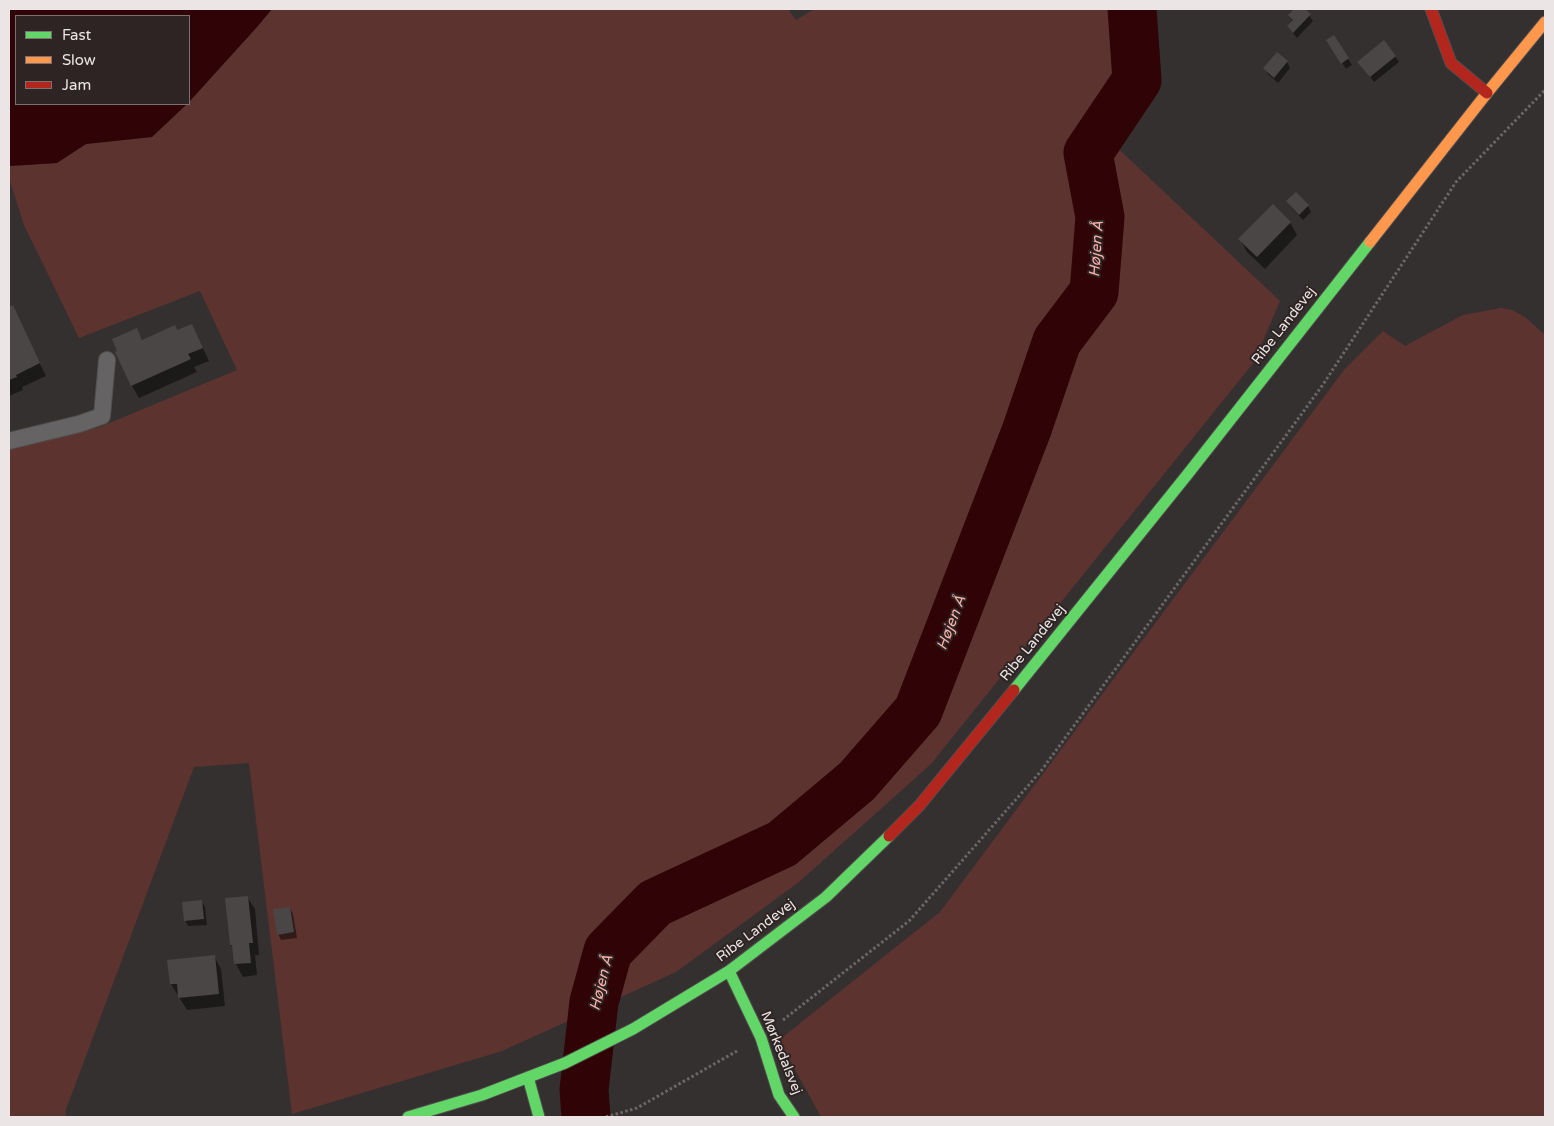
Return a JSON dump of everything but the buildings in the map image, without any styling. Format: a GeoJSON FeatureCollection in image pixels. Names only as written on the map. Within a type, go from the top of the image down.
{"type":"FeatureCollection","features":[{"type":"Feature","properties":{"kind":"main road"},"geometry":{"type":"LineString","coordinates":[[1431,9],[1451,63],[1487,93]]}},
{"type":"Feature","properties":{"kind":"main road","name":"Ribe Landevej"},"geometry":{"type":"LineString","coordinates":[[408,1117],[482,1095],[565,1063],[632,1029],[729,972],[826,897],[919,806],[1010,696],[1545,22]]}},
{"type":"Feature","properties":{"kind":"main road","name":"Mørkedalsvej"},"geometry":{"type":"LineString","coordinates":[[729,972],[761,1038],[779,1095],[794,1117]]}},
{"type":"Feature","properties":{"kind":"main road"},"geometry":{"type":"LineString","coordinates":[[528,1077],[539,1117]]}},
{"type":"Feature","properties":{"kind":"lane"},"geometry":{"type":"LineString","coordinates":[[9,441],[102,416],[107,360]]}},
{"type":"Feature","properties":{"kind":"path"},"geometry":{"type":"LineString","coordinates":[[607,1117],[636,1108],[761,1038],[909,921],[1041,771],[1322,386],[1456,182],[1545,90]]}},
{"type":"Feature","properties":{"kind":"shaded area"},"geometry":{"type":"Polygon","coordinates":[[[9,9],[272,9],[190,101],[190,15],[15,15],[15,105],[186,105],[152,137],[86,144],[57,163],[9,166],[9,9]]]}},
{"type":"Feature","properties":{"kind":"shaded area"},"geometry":{"type":"Polygon","coordinates":[[[272,9],[788,9],[796,20],[814,9],[1138,9],[1144,80],[1108,139],[1280,301],[1254,362],[931,764],[799,882],[676,972],[502,1051],[292,1114],[249,763],[194,767],[65,1112],[66,1117],[9,1117],[9,449],[100,427],[237,370],[200,291],[79,338],[24,225],[9,178],[9,166],[57,163],[86,144],[152,137],[186,105],[190,105],[190,101],[272,9]]]}},
{"type":"Feature","properties":{"kind":"shaded area"},"geometry":{"type":"Polygon","coordinates":[[[1501,308],[1512,310],[1525,317],[1545,335],[1545,1117],[821,1117],[779,1040],[940,912],[1344,370],[1383,331],[1405,346],[1463,315],[1501,308]]]}},
{"type":"Feature","properties":{"kind":"waterway","name":"Højen Å"},"geometry":{"type":"LineString","coordinates":[[586,1117],[584,1090],[594,1002],[608,951],[655,903],[782,844],[857,781],[918,711],[1027,429],[1057,341],[1094,292],[1100,217],[1088,153],[1137,80],[1132,9]]}},
{"type":"Feature","properties":{"kind":"traffic: fast"},"geometry":{"type":"LineString","coordinates":[[1014,690],[1187,475],[1370,242]]}},
{"type":"Feature","properties":{"kind":"traffic: fast"},"geometry":{"type":"LineString","coordinates":[[408,1117],[482,1095],[565,1063],[633,1029],[729,971],[826,897],[889,836]]}},
{"type":"Feature","properties":{"kind":"traffic: fast"},"geometry":{"type":"LineString","coordinates":[[729,971],[761,1038],[779,1095],[794,1117]]}},
{"type":"Feature","properties":{"kind":"traffic: fast"},"geometry":{"type":"LineString","coordinates":[[528,1077],[539,1117]]}},
{"type":"Feature","properties":{"kind":"traffic: slow"},"geometry":{"type":"LineString","coordinates":[[1370,242],[1545,22]]}},
{"type":"Feature","properties":{"kind":"traffic: jam"},"geometry":{"type":"LineString","coordinates":[[1431,9],[1451,63],[1487,93]]}},
{"type":"Feature","properties":{"kind":"traffic: jam"},"geometry":{"type":"LineString","coordinates":[[889,836],[919,806],[1014,690]]}}]}
